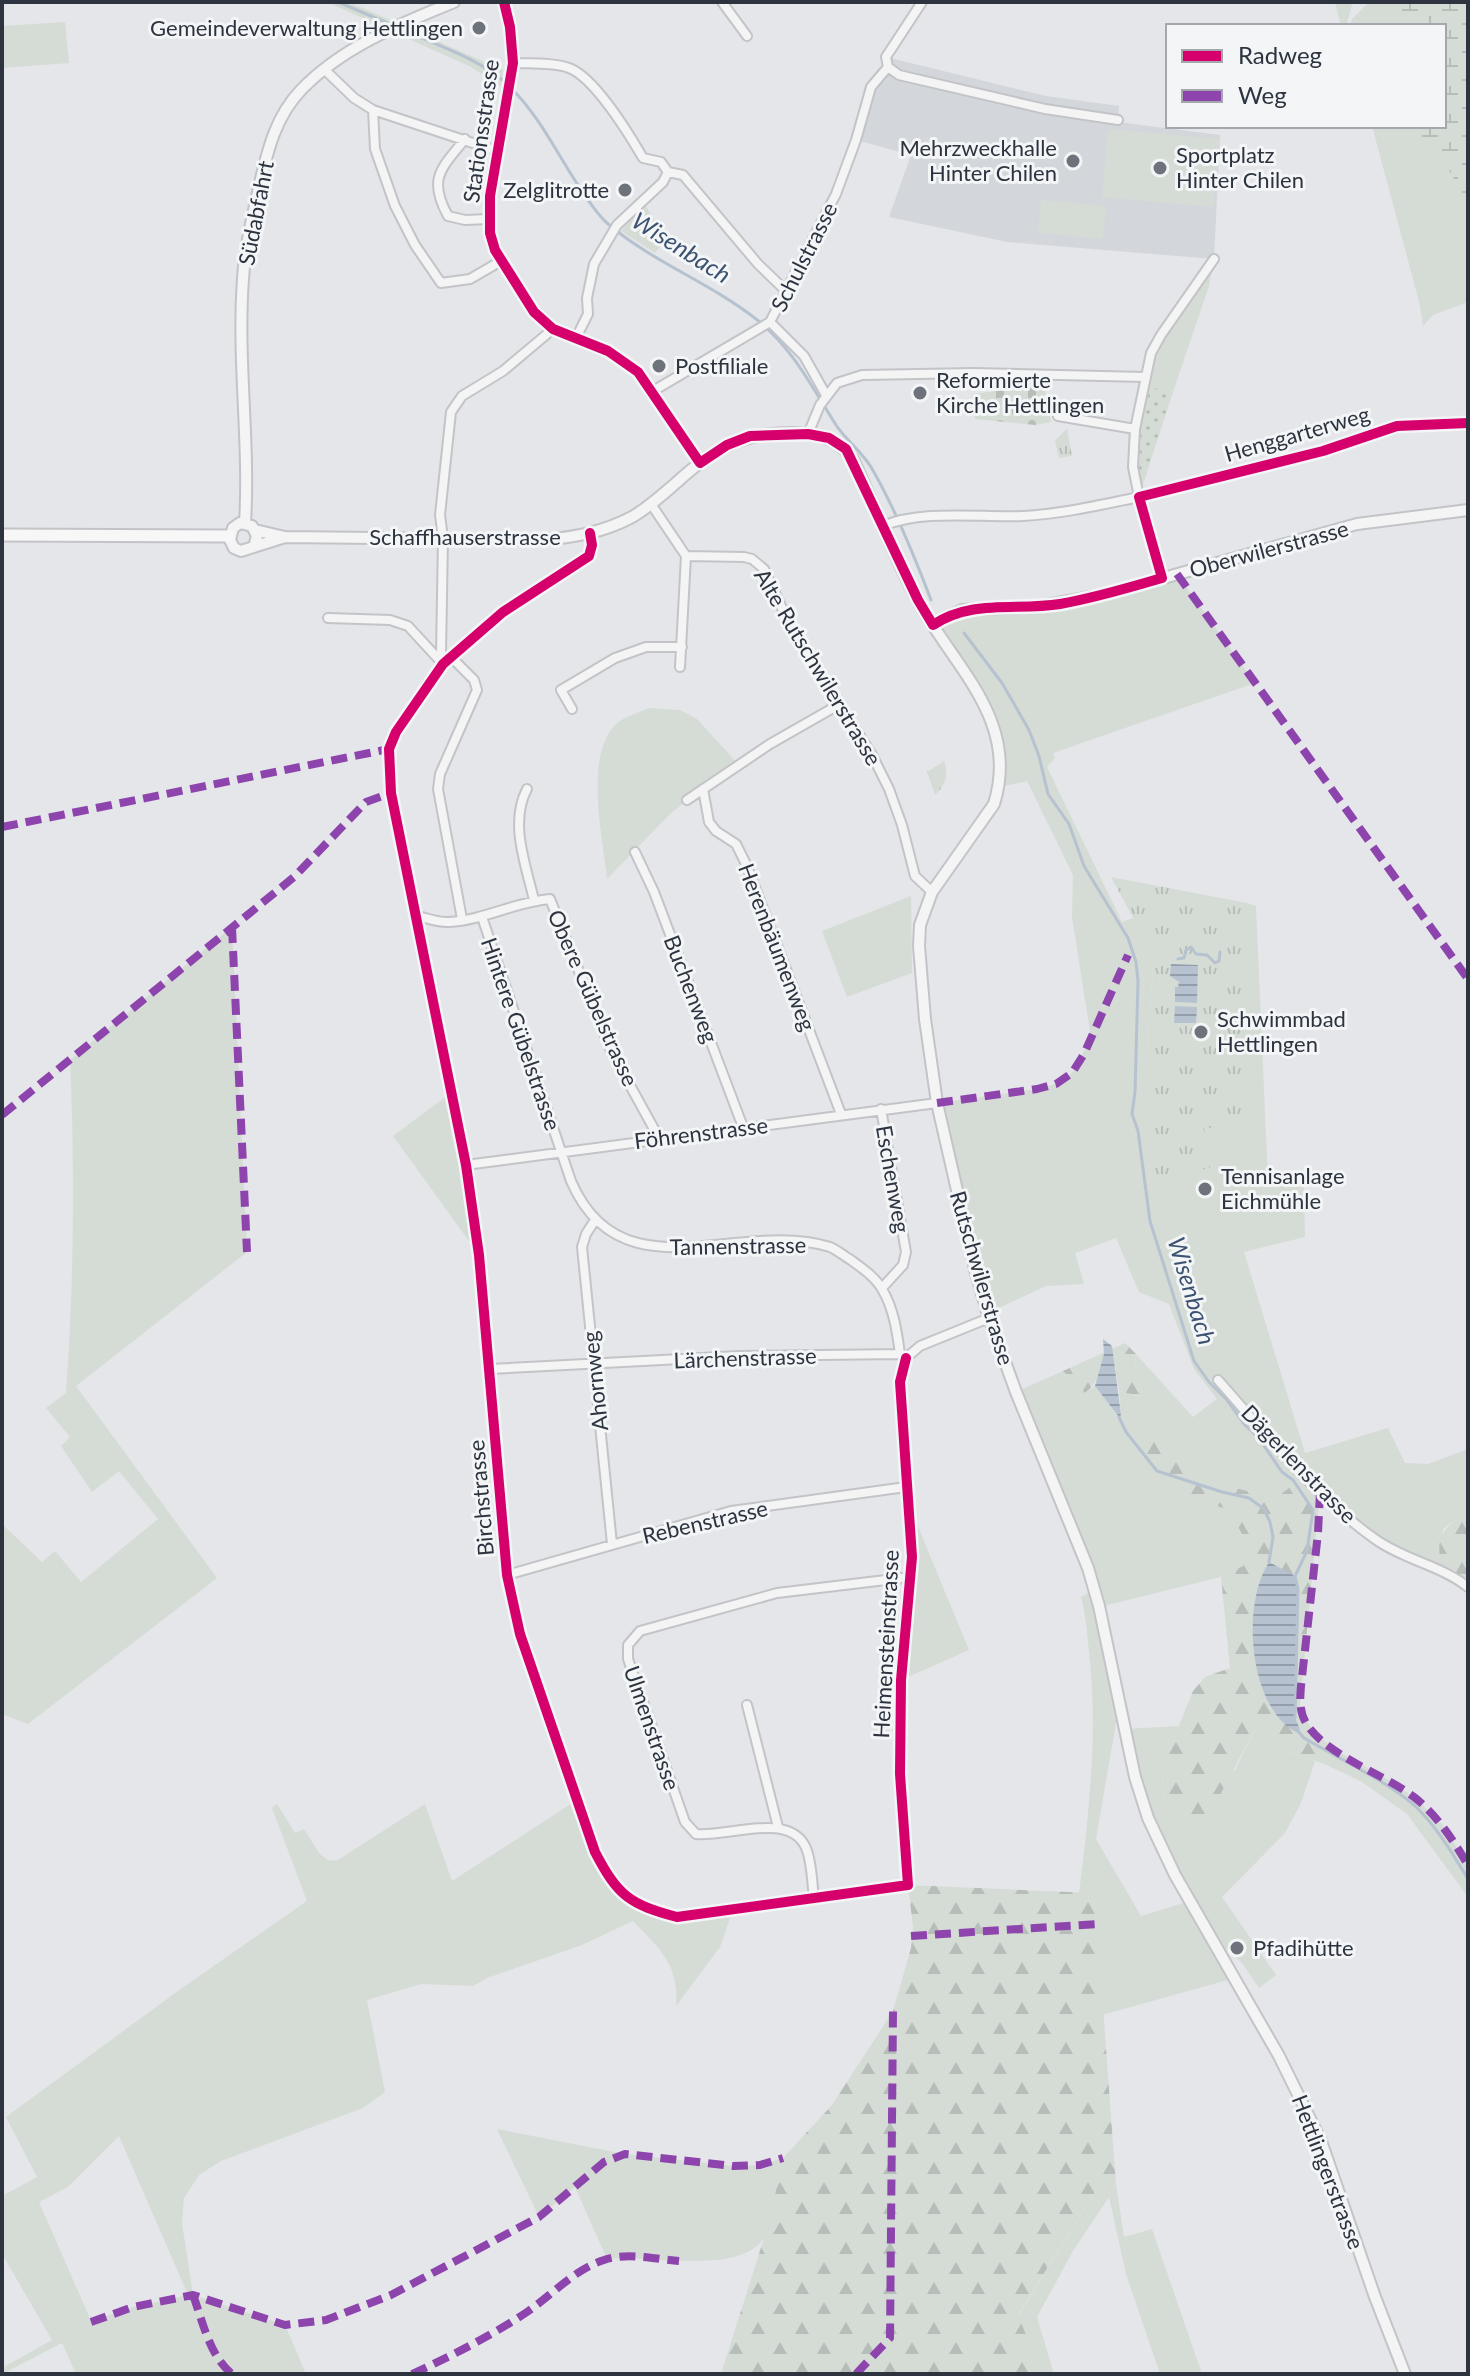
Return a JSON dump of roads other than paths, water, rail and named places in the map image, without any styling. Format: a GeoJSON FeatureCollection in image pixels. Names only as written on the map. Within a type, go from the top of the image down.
{"type":"FeatureCollection","features":[{"type":"Feature","properties":{"kind":"main road"},"geometry":{"type":"LineString","coordinates":[[2,535],[229,536]]}},
{"type":"Feature","properties":{"kind":"street","name":"Südabfahrt"},"geometry":{"type":"LineString","coordinates":[[245,523],[242,319],[246,249],[268,149],[282,114],[302,89],[344,55],[388,29],[454,2]]}},
{"type":"Feature","properties":{"kind":"street","name":"Stationsstrasse"},"geometry":{"type":"LineString","coordinates":[[504,2],[513,63],[491,186],[489,219],[492,242],[534,312],[553,329],[608,351],[632,367],[653,391],[700,463]]}},
{"type":"Feature","properties":{"kind":"street"},"geometry":{"type":"LineString","coordinates":[[722,2],[747,36]]}},
{"type":"Feature","properties":{"kind":"street","name":"Schulstrasse"},"geometry":{"type":"LineString","coordinates":[[653,391],[769,322],[836,194],[871,87],[888,67],[886,57],[922,2]]}},
{"type":"Feature","properties":{"kind":"street"},"geometry":{"type":"LineString","coordinates":[[513,63],[557,65],[578,72],[622,123],[643,158],[661,162],[668,172],[683,175],[758,264],[786,291]]}},
{"type":"Feature","properties":{"kind":"street"},"geometry":{"type":"LineString","coordinates":[[888,67],[899,75],[1045,109],[1118,120]]}},
{"type":"Feature","properties":{"kind":"street"},"geometry":{"type":"LineString","coordinates":[[325,70],[354,98],[373,110],[497,151]]}},
{"type":"Feature","properties":{"kind":"street"},"geometry":{"type":"LineString","coordinates":[[373,110],[375,149],[395,206],[415,245],[441,283],[470,279],[501,261]]}},
{"type":"Feature","properties":{"kind":"street"},"geometry":{"type":"LineString","coordinates":[[465,139],[439,172],[438,198],[448,216],[465,220],[489,219]]}},
{"type":"Feature","properties":{"kind":"street"},"geometry":{"type":"LineString","coordinates":[[576,338],[588,314],[587,298],[594,264],[614,230],[663,182],[668,172]]}},
{"type":"Feature","properties":{"kind":"street"},"geometry":{"type":"LineString","coordinates":[[1162,578],[1133,467],[1135,429],[1151,353],[1214,259]]}},
{"type":"Feature","properties":{"kind":"street"},"geometry":{"type":"LineString","coordinates":[[769,322],[804,356],[823,400]]}},
{"type":"Feature","properties":{"kind":"street"},"geometry":{"type":"LineString","coordinates":[[443,664],[443,538],[440,515],[451,412],[462,396],[503,371],[553,329]]}},
{"type":"Feature","properties":{"kind":"street"},"geometry":{"type":"LineString","coordinates":[[808,434],[823,400],[837,383],[862,375],[974,373],[1145,377]]}},
{"type":"Feature","properties":{"kind":"street"},"geometry":{"type":"LineString","coordinates":[[1058,416],[1135,429]]}},
{"type":"Feature","properties":{"kind":"street","name":"Schaffhauserstrasse"},"geometry":{"type":"LineString","coordinates":[[255,530],[285,537],[544,540],[590,533],[612,527],[651,504],[727,445],[750,436],[808,434],[829,438],[846,449],[887,525],[918,600],[933,625]]}},
{"type":"Feature","properties":{"kind":"street"},"geometry":{"type":"LineString","coordinates":[[887,525],[902,519],[1025,516],[1072,511],[1139,497]]}},
{"type":"Feature","properties":{"kind":"street"},"geometry":{"type":"LineString","coordinates":[[651,504],[686,556],[680,667]]}},
{"type":"Feature","properties":{"kind":"street","name":"Oberwilerstrasse"},"geometry":{"type":"LineString","coordinates":[[933,625],[962,610],[1061,604],[1357,524],[1468,510]]}},
{"type":"Feature","properties":{"kind":"street"},"geometry":{"type":"LineString","coordinates":[[245,523],[255,530],[257,540],[254,547],[246,551],[237,550],[231,544],[229,536],[233,528],[245,523]]}},
{"type":"Feature","properties":{"kind":"street","name":"Birchstrasse"},"geometry":{"type":"LineString","coordinates":[[590,533],[592,545],[589,556],[503,612],[443,664],[405,715],[389,749],[391,793],[466,1165],[479,1255],[507,1575],[520,1634],[595,1852],[611,1882],[641,1907],[677,1917],[908,1885]]}},
{"type":"Feature","properties":{"kind":"street","name":"Schaffhauserstrasse"},"geometry":{"type":"LineString","coordinates":[[254,547],[285,537]]}},
{"type":"Feature","properties":{"kind":"street","name":"Alte Rutschwilerstrasse"},"geometry":{"type":"LineString","coordinates":[[686,556],[744,557],[758,563],[791,628],[889,789],[915,876],[932,892]]}},
{"type":"Feature","properties":{"kind":"street"},"geometry":{"type":"LineString","coordinates":[[328,618],[390,620],[408,626],[443,664]]}},
{"type":"Feature","properties":{"kind":"street","name":"Rutschwilerstrasse"},"geometry":{"type":"LineString","coordinates":[[933,625],[989,712],[1000,748],[1002,767],[1000,787],[987,819],[932,892],[920,925],[925,1019],[937,1103],[989,1318],[1088,1568],[1135,1777],[1148,1818],[1175,1875],[1235,1978]]}},
{"type":"Feature","properties":{"kind":"street"},"geometry":{"type":"LineString","coordinates":[[572,709],[561,690],[615,658],[646,647],[682,647]]}},
{"type":"Feature","properties":{"kind":"street"},"geometry":{"type":"LineString","coordinates":[[452,658],[474,680],[477,690],[440,774],[438,789],[462,919]]}},
{"type":"Feature","properties":{"kind":"street"},"geometry":{"type":"LineString","coordinates":[[687,800],[770,744],[840,704]]}},
{"type":"Feature","properties":{"kind":"street"},"geometry":{"type":"LineString","coordinates":[[417,916],[448,923],[482,917],[534,900],[518,830],[527,789]]}},
{"type":"Feature","properties":{"kind":"street","name":"Herenbäumenweg"},"geometry":{"type":"LineString","coordinates":[[703,789],[709,822],[716,831],[736,844],[746,864],[841,1114]]}},
{"type":"Feature","properties":{"kind":"street","name":"Buchenweg"},"geometry":{"type":"LineString","coordinates":[[635,852],[654,892],[743,1127]]}},
{"type":"Feature","properties":{"kind":"street","name":"Obere Gübelstrasse"},"geometry":{"type":"LineString","coordinates":[[534,900],[550,899],[611,1051],[659,1138]]}},
{"type":"Feature","properties":{"kind":"street","name":"Hintere Gübelstrasse"},"geometry":{"type":"LineString","coordinates":[[482,917],[561,1151]]}},
{"type":"Feature","properties":{"kind":"street","name":"Föhrenstrasse"},"geometry":{"type":"LineString","coordinates":[[466,1165],[937,1103]]}},
{"type":"Feature","properties":{"kind":"street","name":"Eschenweg"},"geometry":{"type":"LineString","coordinates":[[881,1109],[906,1252],[903,1265],[882,1288]]}},
{"type":"Feature","properties":{"kind":"street","name":"Tannenstrasse"},"geometry":{"type":"LineString","coordinates":[[561,1151],[577,1194],[595,1220],[630,1241],[647,1247],[670,1248],[799,1241],[832,1248],[864,1269],[882,1288],[903,1356]]}},
{"type":"Feature","properties":{"kind":"street","name":"Ahornweg"},"geometry":{"type":"LineString","coordinates":[[595,1220],[582,1247],[612,1544]]}},
{"type":"Feature","properties":{"kind":"street","name":"Lärchenstrasse"},"geometry":{"type":"LineString","coordinates":[[490,1369],[739,1356],[903,1356],[989,1318]]}},
{"type":"Feature","properties":{"kind":"street","name":"Heimensteinstrasse"},"geometry":{"type":"LineString","coordinates":[[903,1356],[900,1382],[912,1557],[903,1639],[900,1774],[908,1885]]}},
{"type":"Feature","properties":{"kind":"street","name":"Dägerlenstrasse"},"geometry":{"type":"LineString","coordinates":[[1218,1380],[1320,1492],[1373,1538],[1399,1553],[1442,1569],[1468,1587]]}},
{"type":"Feature","properties":{"kind":"street","name":"Rebenstrasse"},"geometry":{"type":"LineString","coordinates":[[507,1575],[731,1511],[906,1487]]}},
{"type":"Feature","properties":{"kind":"street","name":"Ulmenstrasse"},"geometry":{"type":"LineString","coordinates":[[778,1827],[711,1835],[696,1834],[685,1822],[628,1659],[628,1645],[640,1631],[777,1593],[911,1577]]}},
{"type":"Feature","properties":{"kind":"street"},"geometry":{"type":"LineString","coordinates":[[747,1705],[778,1827],[794,1831],[807,1849],[814,1898]]}},
{"type":"Feature","properties":{"kind":"street","name":"Hettlingerstrasse"},"geometry":{"type":"LineString","coordinates":[[1235,1978],[1293,2082],[1321,2141],[1405,2374]]}},
{"type":"Feature","properties":{"kind":"water"},"geometry":{"type":"Polygon","coordinates":[[[1171,964],[1198,965],[1197,1003],[1175,1002],[1175,987],[1179,982],[1170,976],[1171,964]]]}},
{"type":"Feature","properties":{"kind":"water"},"geometry":{"type":"Polygon","coordinates":[[[1175,1006],[1197,1007],[1196,1023],[1174,1023],[1175,1006]]]}},
{"type":"Feature","properties":{"kind":"water"},"geometry":{"type":"Polygon","coordinates":[[[1103,1339],[1112,1346],[1119,1417],[1095,1386],[1104,1354],[1103,1339]]]}},
{"type":"Feature","properties":{"kind":"water"},"geometry":{"type":"Polygon","coordinates":[[[1269,1562],[1295,1576],[1298,1589],[1294,1714],[1300,1730],[1298,1733],[1281,1720],[1268,1702],[1254,1654],[1255,1603],[1260,1580],[1269,1562]]]}},
{"type":"Feature","properties":{"kind":"waterway","name":"Wisenbach"},"geometry":{"type":"LineString","coordinates":[[338,2],[390,24]]}},
{"type":"Feature","properties":{"kind":"waterway","name":"Wisenbach"},"geometry":{"type":"LineString","coordinates":[[401,29],[470,59],[507,84]]}},
{"type":"Feature","properties":{"kind":"waterway","name":"Wisenbach"},"geometry":{"type":"LineString","coordinates":[[513,90],[534,116],[604,221],[624,237],[738,306],[769,330],[791,355],[836,425],[871,467],[904,532],[931,600]]}},
{"type":"Feature","properties":{"kind":"waterway","name":"Wisenbach"},"geometry":{"type":"LineString","coordinates":[[964,633],[1002,683],[1029,730],[1048,794],[1069,824],[1084,866],[1128,938],[1136,962],[1138,981],[1132,1114],[1138,1131],[1150,1221],[1194,1361],[1258,1437],[1282,1472],[1293,1480],[1313,1510],[1307,1551],[1295,1576],[1298,1589],[1295,1718]]}},
{"type":"Feature","properties":{"kind":"waterway"},"geometry":{"type":"LineString","coordinates":[[1178,959],[1184,958],[1186,950],[1191,947],[1196,954],[1207,955],[1215,963],[1219,961],[1220,952]]}},
{"type":"Feature","properties":{"kind":"waterway"},"geometry":{"type":"LineString","coordinates":[[1119,1417],[1126,1432],[1157,1471],[1249,1498],[1264,1509],[1273,1537],[1269,1562]]}},
{"type":"Feature","properties":{"kind":"waterway","name":"Wisenbach"},"geometry":{"type":"LineString","coordinates":[[1297,1730],[1304,1738],[1382,1782],[1410,1802],[1434,1828],[1468,1879]]}},
{"type":"Feature","properties":{"kind":"place","name":"Gemeindeverwaltung Hettlingen"},"geometry":{"type":"Point","coordinates":[479,28]}},
{"type":"Feature","properties":{"kind":"place","name":"Mehrzweckhalle Hinter Chilen"},"geometry":{"type":"Point","coordinates":[1073,161]}},
{"type":"Feature","properties":{"kind":"place","name":"Sportplatz Hinter Chilen"},"geometry":{"type":"Point","coordinates":[1160,168]}},
{"type":"Feature","properties":{"kind":"place","name":"Zelglitrotte"},"geometry":{"type":"Point","coordinates":[625,190]}},
{"type":"Feature","properties":{"kind":"place","name":"Postfiliale"},"geometry":{"type":"Point","coordinates":[659,366]}},
{"type":"Feature","properties":{"kind":"place","name":"Reformierte Kirche Hettlingen"},"geometry":{"type":"Point","coordinates":[920,393]}},
{"type":"Feature","properties":{"kind":"place","name":"Schwimmbad Hettlingen"},"geometry":{"type":"Point","coordinates":[1201,1032]}},
{"type":"Feature","properties":{"kind":"place","name":"Tennisanlage Eichmühle"},"geometry":{"type":"Point","coordinates":[1205,1189]}},
{"type":"Feature","properties":{"kind":"place","name":"Pfadihütte"},"geometry":{"type":"Point","coordinates":[1237,1948]}}]}
